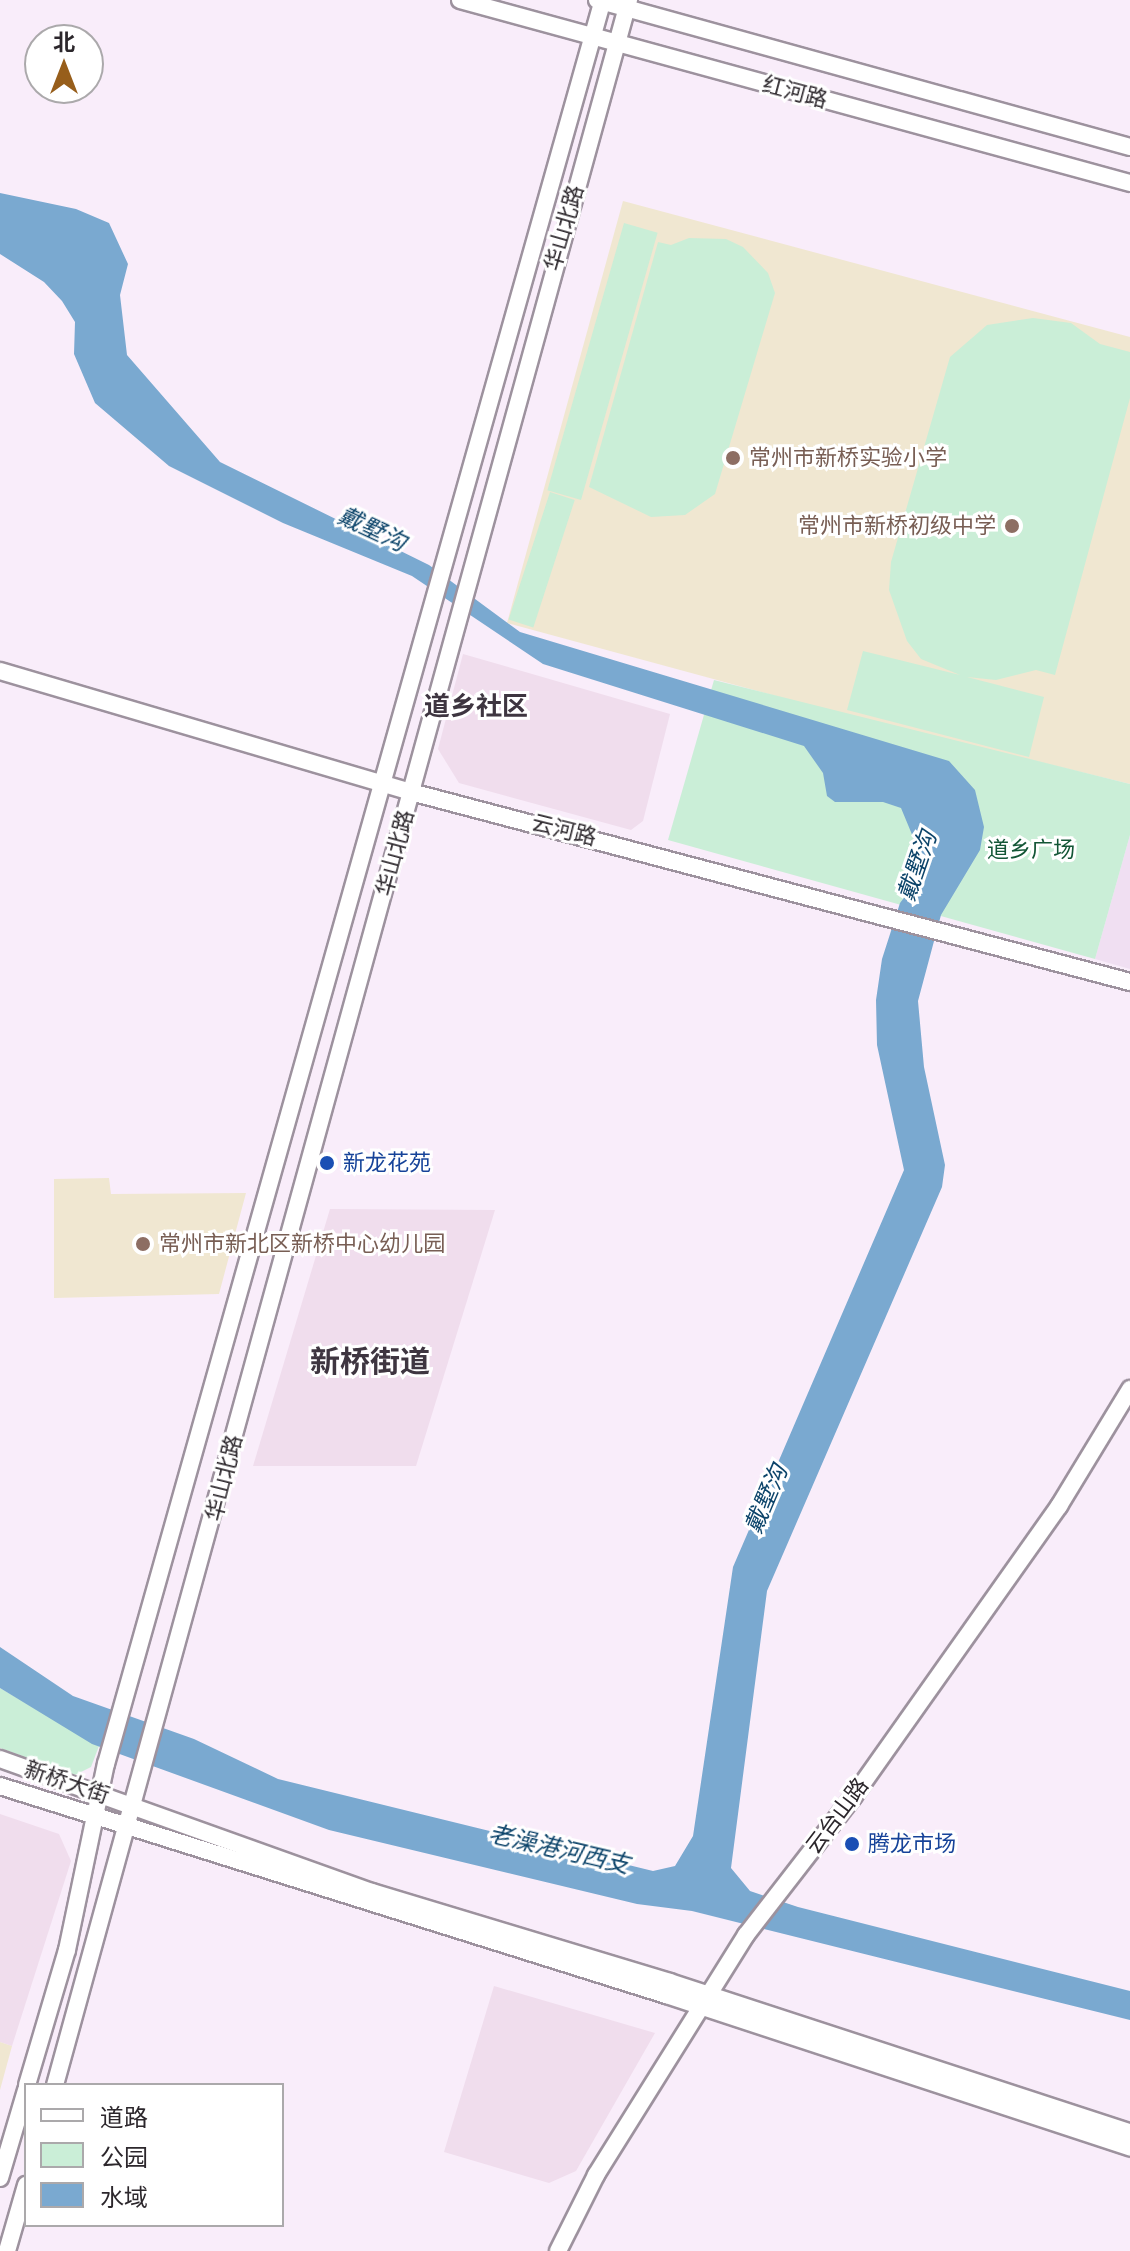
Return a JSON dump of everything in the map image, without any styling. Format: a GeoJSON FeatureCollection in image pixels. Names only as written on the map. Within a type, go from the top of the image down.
{"type":"FeatureCollection","features":[{"type":"Feature","properties":{"kind":"street","name":"红河路"},"geometry":{"type":"LineString","coordinates":[[460,0],[1130,183]]}},
{"type":"Feature","properties":{"kind":"street","name":"红河路"},"geometry":{"type":"LineString","coordinates":[[601,1],[627,4],[1130,147]]}},
{"type":"Feature","properties":{"kind":"street","name":"华山北路"},"geometry":{"type":"LineString","coordinates":[[99,1794],[601,1]]}},
{"type":"Feature","properties":{"kind":"street","name":"华山北路"},"geometry":{"type":"LineString","coordinates":[[134,1805],[411,792],[455,617],[627,4]]}},
{"type":"Feature","properties":{"kind":"street","name":"云河路"},"geometry":{"type":"LineString","coordinates":[[0,671],[411,792],[883,913],[940,932],[1130,982]]}},
{"type":"Feature","properties":{"kind":"street","name":"云台山路"},"geometry":{"type":"LineString","coordinates":[[558,2251],[596,2175],[746,1935],[1059,1506],[1130,1389]]}},
{"type":"Feature","properties":{"kind":"street","name":"新桥大街"},"geometry":{"type":"LineString","coordinates":[[0,1759],[372,1892],[704,2000]]}},
{"type":"Feature","properties":{"kind":"street","name":"新桥大街"},"geometry":{"type":"LineString","coordinates":[[0,1786],[94,1820],[704,2000]]}},
{"type":"Feature","properties":{"kind":"street"},"geometry":{"type":"LineString","coordinates":[[28,2083],[67,1950],[99,1794]]}},
{"type":"Feature","properties":{"kind":"street"},"geometry":{"type":"LineString","coordinates":[[56,2083],[134,1805]]}},
{"type":"Feature","properties":{"kind":"street"},"geometry":{"type":"LineString","coordinates":[[704,2000],[1130,2132]]}},
{"type":"Feature","properties":{"kind":"street"},"geometry":{"type":"LineString","coordinates":[[704,2000],[1130,2148]]}},
{"type":"Feature","properties":{"kind":"street"},"geometry":{"type":"LineString","coordinates":[[0,2178],[24,2097]]}},
{"type":"Feature","properties":{"kind":"street"},"geometry":{"type":"LineString","coordinates":[[7,2251],[24,2192]]}},
{"type":"Feature","properties":{"kind":"shaded area"},"geometry":{"type":"Polygon","coordinates":[[[623,201],[1130,337],[1130,784],[842,714],[507,623],[623,201]]]}},
{"type":"Feature","properties":{"kind":"shaded area"},"geometry":{"type":"Polygon","coordinates":[[[463,654],[670,714],[643,821],[631,830],[459,783],[438,749],[463,654]]]}},
{"type":"Feature","properties":{"kind":"shaded area"},"geometry":{"type":"Polygon","coordinates":[[[1130,835],[1130,969],[1095,959],[1130,835]]]}},
{"type":"Feature","properties":{"kind":"shaded area","name":"常州市新北区新桥中心幼儿园"},"geometry":{"type":"Polygon","coordinates":[[[109,1178],[111,1194],[246,1193],[219,1294],[54,1298],[54,1179],[109,1178]]]}},
{"type":"Feature","properties":{"kind":"shaded area"},"geometry":{"type":"Polygon","coordinates":[[[330,1209],[495,1210],[416,1466],[253,1466],[330,1209]]]}},
{"type":"Feature","properties":{"kind":"shaded area"},"geometry":{"type":"Polygon","coordinates":[[[0,1814],[59,1834],[71,1861],[12,2046],[0,2042],[0,1814]]]}},
{"type":"Feature","properties":{"kind":"shaded area"},"geometry":{"type":"Polygon","coordinates":[[[494,1986],[655,2033],[576,2171],[549,2183],[444,2152],[494,1986]]]}},
{"type":"Feature","properties":{"kind":"shaded area"},"geometry":{"type":"Polygon","coordinates":[[[0,2042],[12,2046],[0,2090],[0,2042]]]}},
{"type":"Feature","properties":{"kind":"green space"},"geometry":{"type":"Polygon","coordinates":[[[624,223],[658,233],[581,500],[547,490],[624,223]]]}},
{"type":"Feature","properties":{"kind":"green space"},"geometry":{"type":"Polygon","coordinates":[[[689,238],[726,239],[743,247],[768,273],[775,293],[715,494],[685,515],[651,517],[589,487],[658,242],[671,245],[689,238]]]}},
{"type":"Feature","properties":{"kind":"green space","name":"常州市新桥初级中学"},"geometry":{"type":"Polygon","coordinates":[[[1033,318],[1071,323],[1100,344],[1130,352],[1130,398],[1055,675],[1036,670],[996,680],[967,677],[1044,697],[1029,757],[847,710],[863,651],[960,675],[921,659],[907,641],[889,590],[891,562],[950,357],[987,325],[1033,318]]]}},
{"type":"Feature","properties":{"kind":"green space"},"geometry":{"type":"Polygon","coordinates":[[[550,492],[575,500],[533,627],[509,619],[550,492]]]}},
{"type":"Feature","properties":{"kind":"green space","name":"道乡广场"},"geometry":{"type":"Polygon","coordinates":[[[714,680],[1130,784],[1130,835],[1095,959],[668,840],[714,680]]]}},
{"type":"Feature","properties":{"kind":"green space"},"geometry":{"type":"Polygon","coordinates":[[[0,1688],[99,1746],[91,1767],[75,1775],[0,1748],[0,1688]]]}},
{"type":"Feature","properties":{"kind":"water"},"geometry":{"type":"Polygon","coordinates":[[[0,193],[76,209],[109,223],[128,264],[120,295],[127,355],[220,462],[429,565],[520,632],[949,761],[975,790],[984,827],[980,850],[941,915],[918,1001],[924,1067],[945,1165],[942,1187],[767,1591],[731,1868],[750,1891],[798,1907],[1130,1991],[1130,2020],[692,1911],[637,1904],[329,1830],[92,1744],[0,1688],[0,1647],[73,1696],[194,1739],[278,1779],[653,1871],[675,1866],[693,1836],[733,1567],[904,1170],[877,1045],[876,1000],[882,959],[900,903],[922,874],[923,861],[901,808],[883,802],[835,802],[827,796],[823,773],[804,746],[543,664],[412,576],[283,523],[169,466],[95,403],[74,354],[75,322],[62,301],[44,282],[0,254],[0,193]]]}},
{"type":"Feature","properties":{"kind":"place","name":"常州市新桥实验小学"},"geometry":{"type":"Point","coordinates":[733,458]}},
{"type":"Feature","properties":{"kind":"place","name":"常州市新桥初级中学"},"geometry":{"type":"Point","coordinates":[1012,526]}},
{"type":"Feature","properties":{"kind":"place","name":"新龙花苑"},"geometry":{"type":"Point","coordinates":[327,1163]}},
{"type":"Feature","properties":{"kind":"place","name":"常州市新北区新桥中心幼儿园"},"geometry":{"type":"Point","coordinates":[143,1244]}},
{"type":"Feature","properties":{"kind":"place","name":"腾龙市场"},"geometry":{"type":"Point","coordinates":[852,1844]}},
{"type":"Feature","properties":{"kind":"district","name":"道乡社区"},"geometry":{"type":"Point","coordinates":[476,706]}},
{"type":"Feature","properties":{"kind":"district","name":"新桥街道"},"geometry":{"type":"Point","coordinates":[370,1361]}},
{"type":"Feature","properties":{"kind":"water label","name":"戴墅沟"},"geometry":{"type":"Point","coordinates":[372,529]}},
{"type":"Feature","properties":{"kind":"water label","name":"戴墅沟"},"geometry":{"type":"Point","coordinates":[917,866]}},
{"type":"Feature","properties":{"kind":"water label","name":"戴墅沟"},"geometry":{"type":"Point","coordinates":[766,1499]}},
{"type":"Feature","properties":{"kind":"water label","name":"老澡港河西支"},"geometry":{"type":"Point","coordinates":[559,1849]}}]}
